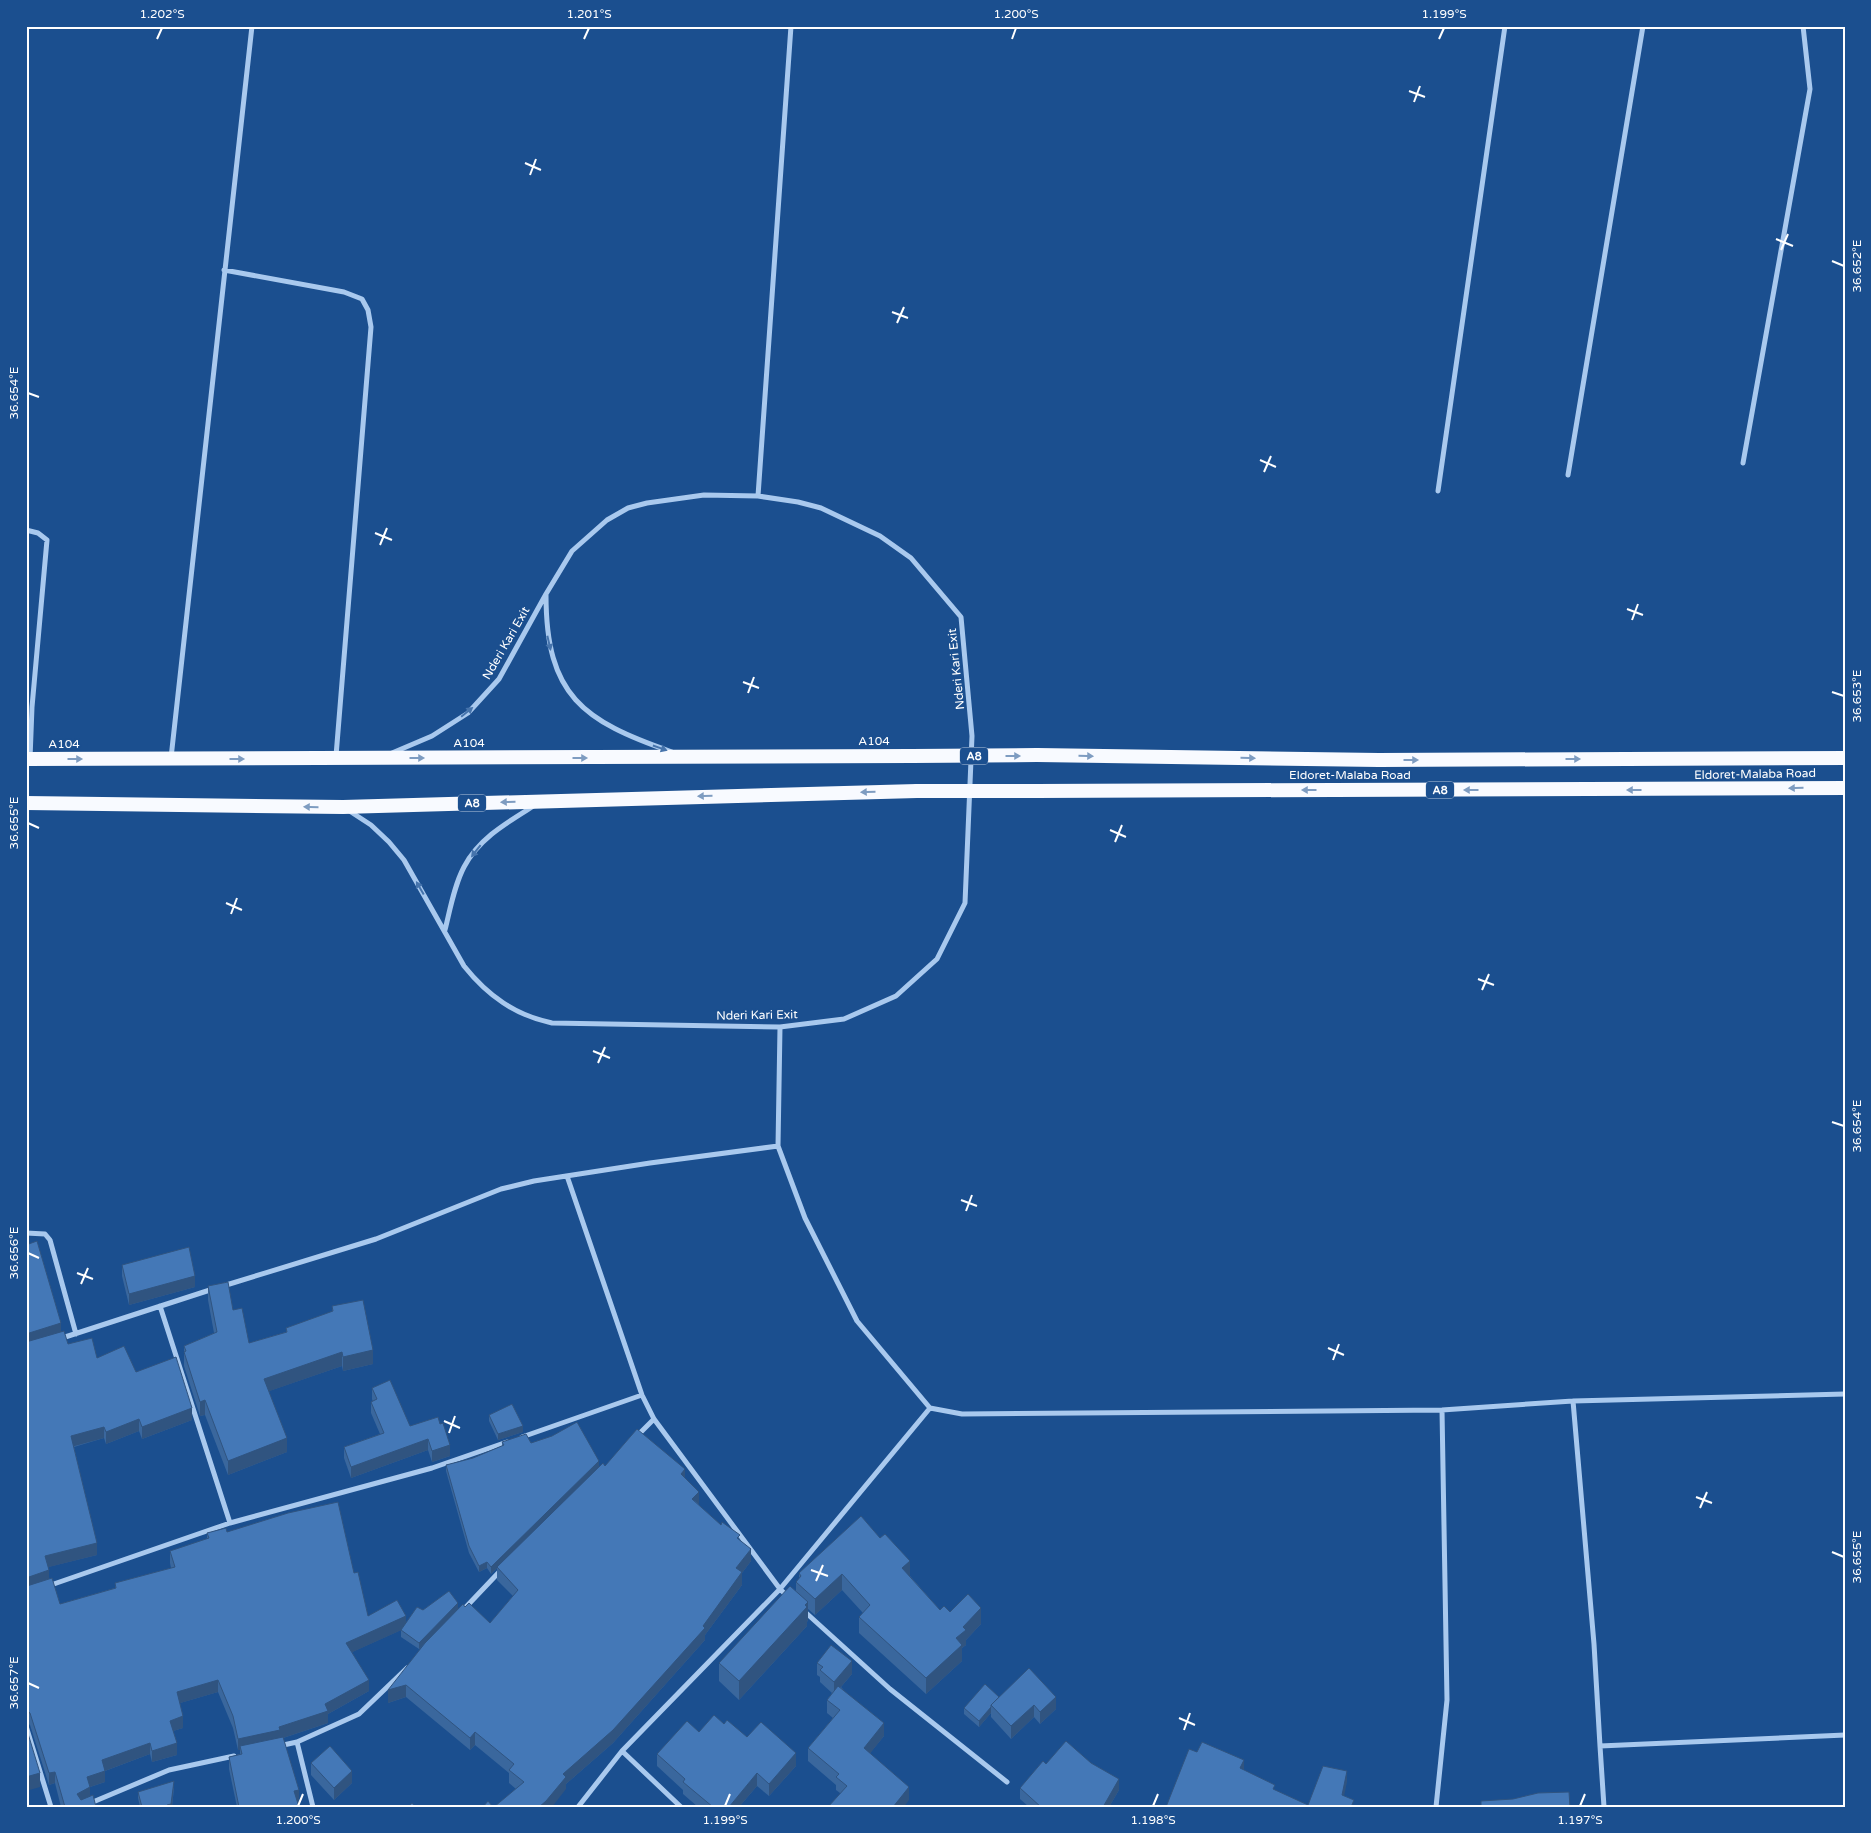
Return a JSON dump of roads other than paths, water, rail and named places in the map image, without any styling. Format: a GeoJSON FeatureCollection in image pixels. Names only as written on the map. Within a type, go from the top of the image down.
{"type":"FeatureCollection","features":[{"type":"Feature","properties":{"kind":"highway","name":"A104"},"geometry":{"type":"LineString","coordinates":[[28,759],[1037,755]]}},
{"type":"Feature","properties":{"kind":"highway","name":"Eldoret-Malaba Road"},"geometry":{"type":"LineString","coordinates":[[1037,755],[1379,760],[1845,758]]}},
{"type":"Feature","properties":{"kind":"highway","name":"Eldoret-Malaba Road"},"geometry":{"type":"LineString","coordinates":[[542,800],[917,791],[1845,788]]}},
{"type":"Feature","properties":{"kind":"highway","name":"A8"},"geometry":{"type":"LineString","coordinates":[[26,803],[343,807],[542,800]]}},
{"type":"Feature","properties":{"kind":"street"},"geometry":{"type":"LineString","coordinates":[[170,759],[252,26]]}},
{"type":"Feature","properties":{"kind":"street"},"geometry":{"type":"LineString","coordinates":[[758,496],[791,26]]}},
{"type":"Feature","properties":{"kind":"street"},"geometry":{"type":"LineString","coordinates":[[1438,491],[1505,26]]}},
{"type":"Feature","properties":{"kind":"street"},"geometry":{"type":"LineString","coordinates":[[1568,475],[1643,26]]}},
{"type":"Feature","properties":{"kind":"street"},"geometry":{"type":"LineString","coordinates":[[1743,463],[1810,89],[1803,26]]}},
{"type":"Feature","properties":{"kind":"street"},"geometry":{"type":"LineString","coordinates":[[224,270],[344,292],[362,299],[368,310],[371,327],[336,759]]}},
{"type":"Feature","properties":{"kind":"street","name":"Nderi Kari Exit"},"geometry":{"type":"LineString","coordinates":[[343,807],[371,826],[389,842],[404,860],[464,966],[485,990],[509,1008],[535,1019],[552,1023],[780,1027],[844,1019],[888,1001],[937,959],[965,903],[972,736],[960,616],[911,558],[880,536],[821,508],[798,502],[758,496],[704,494],[668,498],[628,508],[607,520],[572,551],[499,679],[468,713],[432,736],[378,759]]}},
{"type":"Feature","properties":{"kind":"street"},"geometry":{"type":"LineString","coordinates":[[26,530],[38,533],[47,540],[28,759]]}},
{"type":"Feature","properties":{"kind":"street","name":"Nderi Kari Exit"},"geometry":{"type":"LineString","coordinates":[[546,594],[546,628],[549,646],[557,670],[582,708],[612,728],[687,757]]}},
{"type":"Feature","properties":{"kind":"street"},"geometry":{"type":"LineString","coordinates":[[445,930],[464,867],[474,853],[492,833],[542,800]]}},
{"type":"Feature","properties":{"kind":"street"},"geometry":{"type":"LineString","coordinates":[[780,1027],[778,1146],[805,1218],[858,1321],[930,1408],[962,1414],[1442,1410],[1573,1401],[1845,1394]]}},
{"type":"Feature","properties":{"kind":"street"},"geometry":{"type":"LineString","coordinates":[[51,1342],[376,1239],[501,1189],[567,1176],[778,1146]]}},
{"type":"Feature","properties":{"kind":"street"},"geometry":{"type":"LineString","coordinates":[[567,1176],[642,1396],[654,1419],[780,1589],[794,1602]]}},
{"type":"Feature","properties":{"kind":"street"},"geometry":{"type":"LineString","coordinates":[[26,1233],[45,1234],[50,1240],[76,1334]]}},
{"type":"Feature","properties":{"kind":"street"},"geometry":{"type":"LineString","coordinates":[[160,1306],[230,1523]]}},
{"type":"Feature","properties":{"kind":"street"},"geometry":{"type":"LineString","coordinates":[[45,1587],[230,1523],[432,1468],[642,1396]]}},
{"type":"Feature","properties":{"kind":"street"},"geometry":{"type":"LineString","coordinates":[[1573,1401],[1594,1644],[1604,1807]]}},
{"type":"Feature","properties":{"kind":"street"},"geometry":{"type":"LineString","coordinates":[[578,1807],[622,1751],[780,1589],[930,1408]]}},
{"type":"Feature","properties":{"kind":"street"},"geometry":{"type":"LineString","coordinates":[[1436,1807],[1447,1700],[1442,1410]]}},
{"type":"Feature","properties":{"kind":"street"},"geometry":{"type":"LineString","coordinates":[[634,1439],[654,1419]]}},
{"type":"Feature","properties":{"kind":"street"},"geometry":{"type":"LineString","coordinates":[[458,1615],[510,1561]]}},
{"type":"Feature","properties":{"kind":"street"},"geometry":{"type":"LineString","coordinates":[[802,1609],[890,1689],[1006,1782]]}},
{"type":"Feature","properties":{"kind":"street"},"geometry":{"type":"LineString","coordinates":[[270,1748],[297,1742],[359,1714],[411,1663]]}},
{"type":"Feature","properties":{"kind":"street"},"geometry":{"type":"LineString","coordinates":[[26,1726],[51,1807]]}},
{"type":"Feature","properties":{"kind":"street"},"geometry":{"type":"LineString","coordinates":[[1600,1746],[1845,1735]]}},
{"type":"Feature","properties":{"kind":"street"},"geometry":{"type":"LineString","coordinates":[[297,1742],[313,1807]]}},
{"type":"Feature","properties":{"kind":"street"},"geometry":{"type":"LineString","coordinates":[[622,1751],[681,1807]]}},
{"type":"Feature","properties":{"kind":"street"},"geometry":{"type":"LineString","coordinates":[[81,1807],[169,1770],[242,1754]]}}]}
